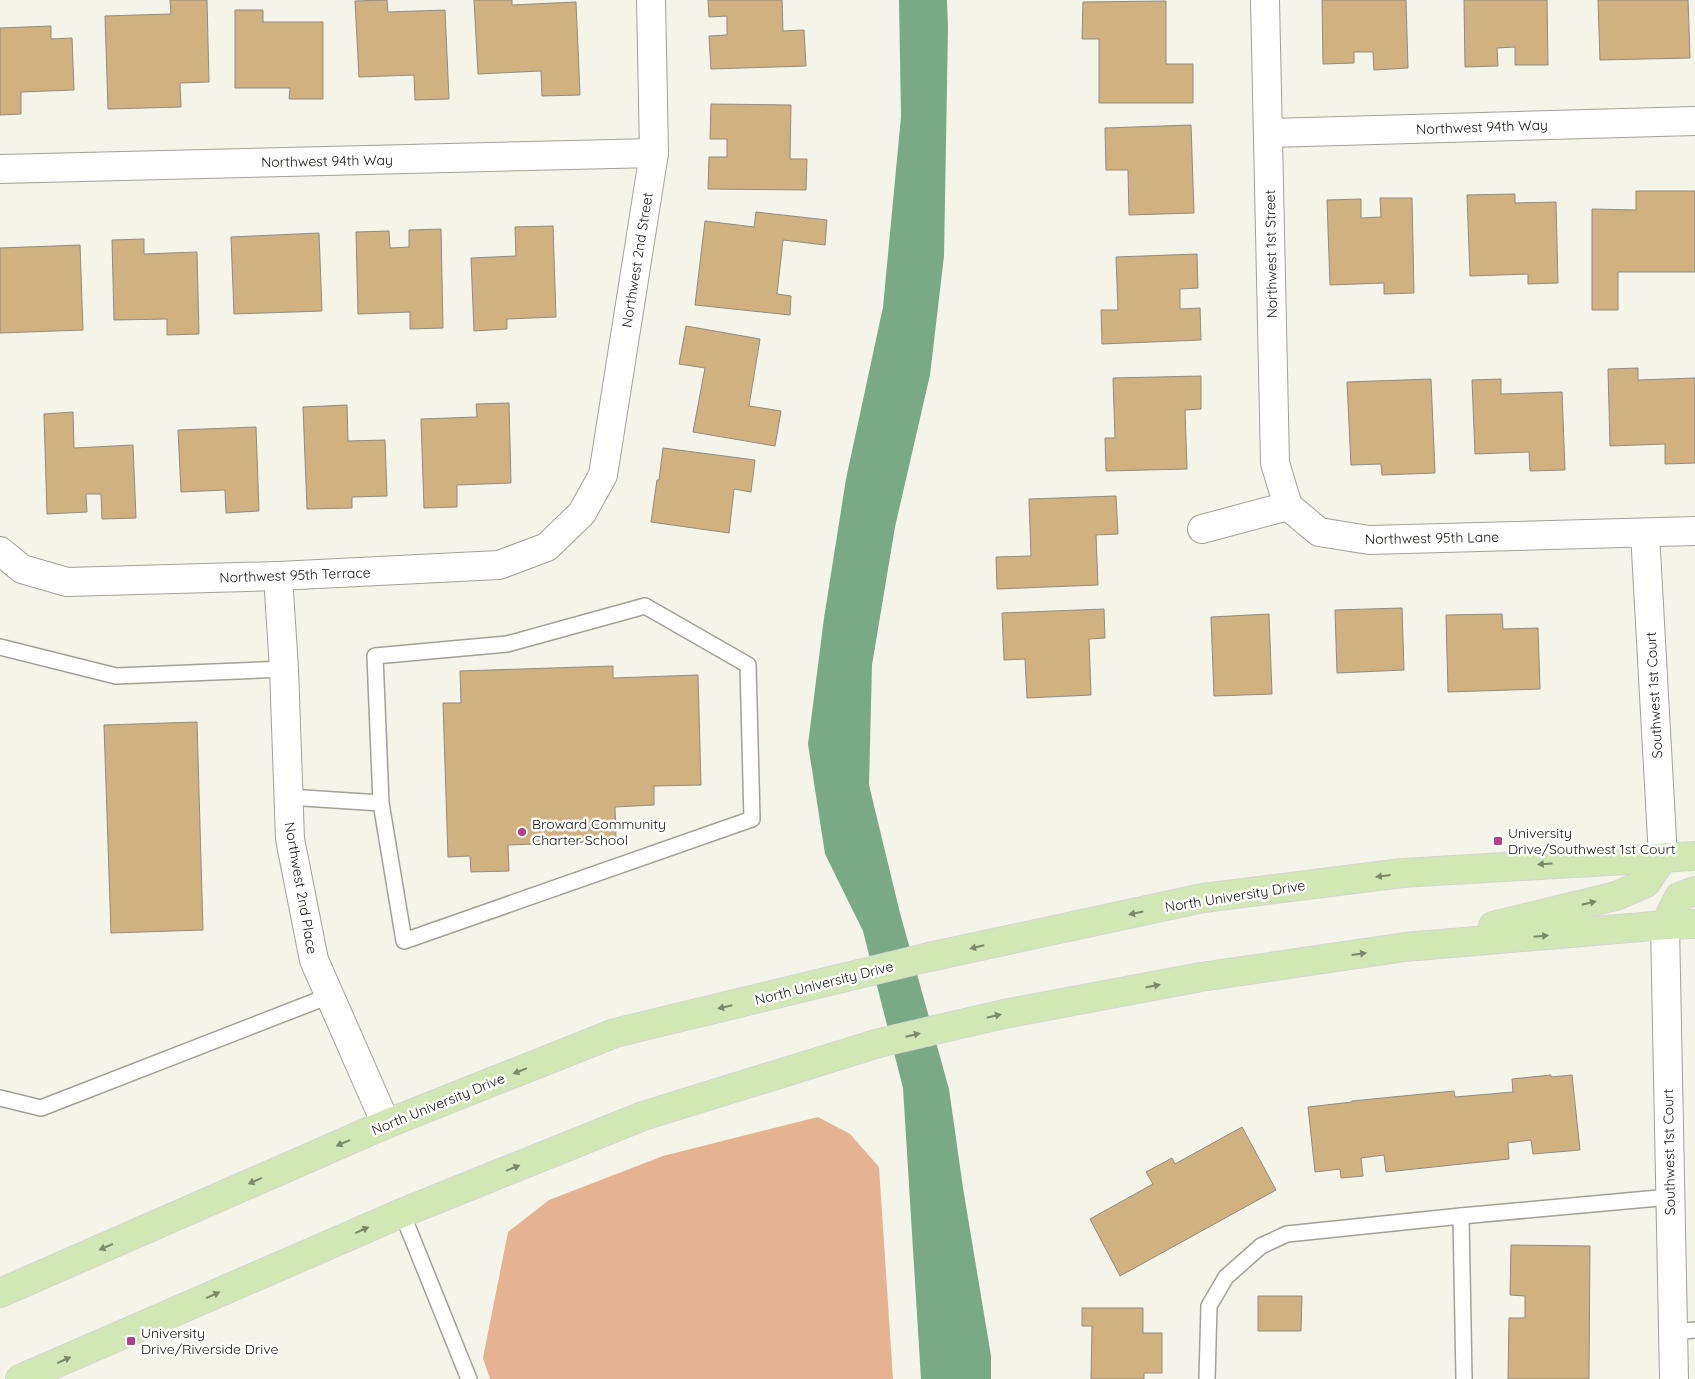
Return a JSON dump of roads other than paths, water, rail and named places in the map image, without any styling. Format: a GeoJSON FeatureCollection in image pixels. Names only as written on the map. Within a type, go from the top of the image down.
{"type":"FeatureCollection","features":[{"type":"Feature","properties":{"kind":"main road","name":"North University Drive"},"geometry":{"type":"LineString","coordinates":[[0,1293],[386,1124],[615,1033],[929,958],[1202,898],[1402,874],[1695,856]]}},
{"type":"Feature","properties":{"kind":"main road"},"geometry":{"type":"LineString","coordinates":[[1405,947],[1616,896],[1646,884],[1663,857]]}},
{"type":"Feature","properties":{"kind":"main road"},"geometry":{"type":"LineString","coordinates":[[1664,926],[1679,897],[1695,891]]}},
{"type":"Feature","properties":{"kind":"main road"},"geometry":{"type":"LineString","coordinates":[[20,1379],[402,1213],[642,1116],[879,1042],[1004,1014],[1201,977],[1405,947],[1695,924]]}},
{"type":"Feature","properties":{"kind":"street","name":"Northwest 2nd Street"},"geometry":{"type":"LineString","coordinates":[[582,513],[603,475],[654,153],[651,0]]}},
{"type":"Feature","properties":{"kind":"street","name":"Northwest 1st Street"},"geometry":{"type":"LineString","coordinates":[[1265,0],[1275,463],[1288,506]]}},
{"type":"Feature","properties":{"kind":"street","name":"Northwest 94th Way"},"geometry":{"type":"LineString","coordinates":[[1269,133],[1695,121]]}},
{"type":"Feature","properties":{"kind":"street","name":"Northwest 94th Way"},"geometry":{"type":"LineString","coordinates":[[0,169],[654,153]]}},
{"type":"Feature","properties":{"kind":"street"},"geometry":{"type":"LineString","coordinates":[[1202,529],[1288,506]]}},
{"type":"Feature","properties":{"kind":"street","name":"Northwest 95th Lane"},"geometry":{"type":"LineString","coordinates":[[1288,506],[1319,532],[1369,540],[1695,531]]}},
{"type":"Feature","properties":{"kind":"street","name":"Northwest 95th Terrace"},"geometry":{"type":"LineString","coordinates":[[0,551],[22,569],[67,582],[278,576],[500,565],[547,548],[582,513]]}},
{"type":"Feature","properties":{"kind":"street","name":"Southwest 1st Court"},"geometry":{"type":"LineString","coordinates":[[1645,533],[1663,857]]}},
{"type":"Feature","properties":{"kind":"street","name":"Northwest 2nd Place"},"geometry":{"type":"LineString","coordinates":[[278,576],[284,669],[290,839],[314,960],[386,1124]]}},
{"type":"Feature","properties":{"kind":"street","name":"Southwest 1st Court"},"geometry":{"type":"LineString","coordinates":[[1664,926],[1670,1197],[1684,1331],[1674,1379]]}},
{"type":"Feature","properties":{"kind":"lane"},"geometry":{"type":"LineString","coordinates":[[646,606],[748,665],[752,819],[404,941],[381,803],[375,656],[507,644],[646,606]]}},
{"type":"Feature","properties":{"kind":"lane"},"geometry":{"type":"LineString","coordinates":[[0,647],[116,676],[284,669]]}},
{"type":"Feature","properties":{"kind":"lane"},"geometry":{"type":"LineString","coordinates":[[288,797],[381,803]]}},
{"type":"Feature","properties":{"kind":"lane"},"geometry":{"type":"LineString","coordinates":[[0,1098],[40,1108],[329,996]]}},
{"type":"Feature","properties":{"kind":"lane"},"geometry":{"type":"LineString","coordinates":[[1207,1379],[1209,1306],[1226,1277],[1262,1246],[1287,1234],[1670,1197]]}},
{"type":"Feature","properties":{"kind":"lane"},"geometry":{"type":"LineString","coordinates":[[402,1213],[469,1379]]}},
{"type":"Feature","properties":{"kind":"lane"},"geometry":{"type":"LineString","coordinates":[[1461,1216],[1464,1379]]}},
{"type":"Feature","properties":{"kind":"place","name":"Broward Community Charter School"},"geometry":{"type":"Point","coordinates":[522,832]}},
{"type":"Feature","properties":{"kind":"place","name":"University Drive/Southwest 1st Court"},"geometry":{"type":"Point","coordinates":[1498,841]}},
{"type":"Feature","properties":{"kind":"place","name":"University Drive/Riverside Drive"},"geometry":{"type":"Point","coordinates":[131,1341]}}]}
